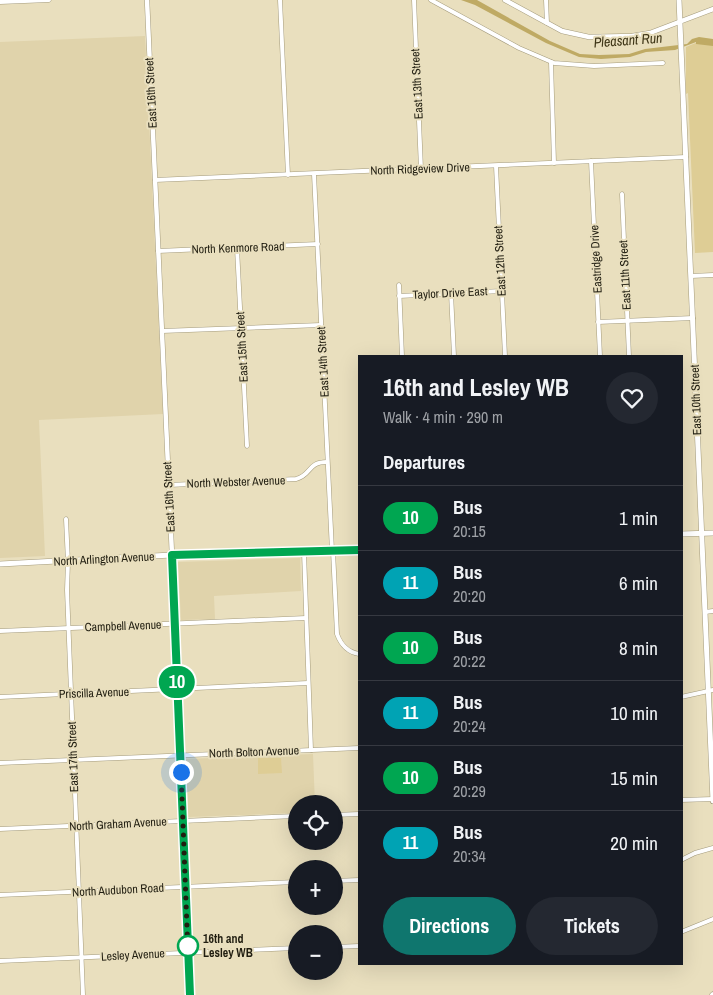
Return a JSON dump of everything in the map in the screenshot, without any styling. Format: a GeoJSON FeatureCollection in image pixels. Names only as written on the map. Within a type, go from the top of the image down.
{"type":"FeatureCollection","features":[{"type":"Feature","properties":{"kind":"main road","name":"East 10th Street"},"geometry":{"type":"LineString","coordinates":[[679,0],[705,612],[711,691],[713,800]]}},
{"type":"Feature","properties":{"kind":"main road"},"geometry":{"type":"LineString","coordinates":[[683,534],[713,533]]}},
{"type":"Feature","properties":{"kind":"main road","name":"North Arlington Avenue"},"geometry":{"type":"LineString","coordinates":[[0,564],[68,562],[172,555],[358,550]]}},
{"type":"Feature","properties":{"kind":"main road","name":"East 16th Street"},"geometry":{"type":"LineString","coordinates":[[172,555],[190,995]]}},
{"type":"Feature","properties":{"kind":"street"},"geometry":{"type":"LineString","coordinates":[[0,2],[49,0]]}},
{"type":"Feature","properties":{"kind":"street","name":"East 16th Street"},"geometry":{"type":"LineString","coordinates":[[147,0],[172,555]]}},
{"type":"Feature","properties":{"kind":"street"},"geometry":{"type":"LineString","coordinates":[[280,0],[288,175]]}},
{"type":"Feature","properties":{"kind":"street","name":"East 13th Street"},"geometry":{"type":"LineString","coordinates":[[414,0],[421,169]]}},
{"type":"Feature","properties":{"kind":"street"},"geometry":{"type":"LineString","coordinates":[[431,0],[520,48],[551,62],[589,66],[663,63]]}},
{"type":"Feature","properties":{"kind":"street"},"geometry":{"type":"LineString","coordinates":[[505,0],[573,35],[593,38],[644,34],[662,30],[713,8]]}},
{"type":"Feature","properties":{"kind":"street"},"geometry":{"type":"LineString","coordinates":[[546,0],[547,23]]}},
{"type":"Feature","properties":{"kind":"street"},"geometry":{"type":"LineString","coordinates":[[551,62],[554,163]]}},
{"type":"Feature","properties":{"kind":"street","name":"North Ridgeview Drive"},"geometry":{"type":"LineString","coordinates":[[155,180],[686,157]]}},
{"type":"Feature","properties":{"kind":"street","name":"Eastridge Drive"},"geometry":{"type":"LineString","coordinates":[[591,162],[600,355]]}},
{"type":"Feature","properties":{"kind":"street","name":"East 12th Street"},"geometry":{"type":"LineString","coordinates":[[496,166],[505,355]]}},
{"type":"Feature","properties":{"kind":"street","name":"East 14th Street"},"geometry":{"type":"LineString","coordinates":[[314,174],[337,634],[345,648],[358,654]]}},
{"type":"Feature","properties":{"kind":"street","name":"East 11th Street"},"geometry":{"type":"LineString","coordinates":[[622,194],[629,355]]}},
{"type":"Feature","properties":{"kind":"street","name":"North Kenmore Road"},"geometry":{"type":"LineString","coordinates":[[158,251],[318,244]]}},
{"type":"Feature","properties":{"kind":"street","name":"East 15th Street"},"geometry":{"type":"LineString","coordinates":[[237,248],[247,446]]}},
{"type":"Feature","properties":{"kind":"street"},"geometry":{"type":"LineString","coordinates":[[691,276],[713,276]]}},
{"type":"Feature","properties":{"kind":"street"},"geometry":{"type":"LineString","coordinates":[[399,285],[402,355]]}},
{"type":"Feature","properties":{"kind":"street","name":"Taylor Drive East"},"geometry":{"type":"LineString","coordinates":[[399,296],[502,291]]}},
{"type":"Feature","properties":{"kind":"street"},"geometry":{"type":"LineString","coordinates":[[451,293],[454,355]]}},
{"type":"Feature","properties":{"kind":"street"},"geometry":{"type":"LineString","coordinates":[[598,322],[693,318]]}},
{"type":"Feature","properties":{"kind":"street"},"geometry":{"type":"LineString","coordinates":[[162,331],[321,325]]}},
{"type":"Feature","properties":{"kind":"street","name":"North Webster Avenue"},"geometry":{"type":"LineString","coordinates":[[169,484],[296,479],[303,476],[316,463],[327,462]]}},
{"type":"Feature","properties":{"kind":"street","name":"East 17th Street"},"geometry":{"type":"LineString","coordinates":[[66,519],[68,562],[66,575],[83,995]]}},
{"type":"Feature","properties":{"kind":"street"},"geometry":{"type":"LineString","coordinates":[[304,552],[311,750]]}},
{"type":"Feature","properties":{"kind":"street"},"geometry":{"type":"LineString","coordinates":[[705,612],[713,611]]}},
{"type":"Feature","properties":{"kind":"street","name":"Campbell Avenue"},"geometry":{"type":"LineString","coordinates":[[0,631],[306,618]]}},
{"type":"Feature","properties":{"kind":"street","name":"Priscilla Avenue"},"geometry":{"type":"LineString","coordinates":[[0,697],[308,683]]}},
{"type":"Feature","properties":{"kind":"street"},"geometry":{"type":"LineString","coordinates":[[683,697],[711,691]]}},
{"type":"Feature","properties":{"kind":"street","name":"North Bolton Avenue"},"geometry":{"type":"LineString","coordinates":[[0,763],[358,748]]}},
{"type":"Feature","properties":{"kind":"street"},"geometry":{"type":"LineString","coordinates":[[683,800],[713,800]]}},
{"type":"Feature","properties":{"kind":"street"},"geometry":{"type":"LineString","coordinates":[[343,814],[358,814]]}},
{"type":"Feature","properties":{"kind":"street","name":"North Graham Avenue"},"geometry":{"type":"LineString","coordinates":[[0,829],[288,816]]}},
{"type":"Feature","properties":{"kind":"street"},"geometry":{"type":"LineString","coordinates":[[683,859],[695,852],[713,848]]}},
{"type":"Feature","properties":{"kind":"street"},"geometry":{"type":"LineString","coordinates":[[343,881],[358,880]]}},
{"type":"Feature","properties":{"kind":"street","name":"North Audubon Road"},"geometry":{"type":"LineString","coordinates":[[0,895],[288,882]]}},
{"type":"Feature","properties":{"kind":"street"},"geometry":{"type":"LineString","coordinates":[[683,931],[713,920]]}},
{"type":"Feature","properties":{"kind":"street"},"geometry":{"type":"LineString","coordinates":[[343,947],[358,946]]}},
{"type":"Feature","properties":{"kind":"street","name":"Lesley Avenue"},"geometry":{"type":"LineString","coordinates":[[0,961],[288,948]]}},
{"type":"Feature","properties":{"kind":"shaded area","name":"Pleasant Run"},"geometry":{"type":"Polygon","coordinates":[[[461,0],[477,0],[550,41],[580,54],[629,54],[645,49],[687,44],[692,39],[699,37],[713,39],[713,46],[696,44],[696,42],[675,50],[646,52],[630,57],[601,59],[579,57],[546,43],[475,5],[461,0]]]}},
{"type":"Feature","properties":{"kind":"shaded area"},"geometry":{"type":"Polygon","coordinates":[[[145,36],[163,414],[39,420],[45,556],[0,558],[0,42],[145,36]]]}},
{"type":"Feature","properties":{"kind":"shaded area"},"geometry":{"type":"Polygon","coordinates":[[[698,42],[713,43],[713,252],[695,253],[688,93],[686,94],[686,47],[698,42]]]}},
{"type":"Feature","properties":{"kind":"shaded area"},"geometry":{"type":"Polygon","coordinates":[[[300,558],[301,591],[214,596],[215,619],[181,620],[178,562],[300,558]]]}},
{"type":"Feature","properties":{"kind":"shaded area"},"geometry":{"type":"Polygon","coordinates":[[[313,754],[315,795],[288,795],[288,813],[188,817],[186,759],[313,754]]]}},
{"type":"Feature","properties":{"kind":"shaded area"},"geometry":{"type":"Polygon","coordinates":[[[258,758],[281,758],[282,773],[258,774],[258,758]]]}},
{"type":"Feature","properties":{"kind":"bus line","name":"10"},"geometry":{"type":"LineString","coordinates":[[190,995],[172,555],[358,550]]}},
{"type":"Feature","properties":{"kind":"place","name":"16th and Lesley WB"},"geometry":{"type":"Point","coordinates":[188,946]}},
{"type":"Feature","properties":{"kind":"route"},"geometry":{"type":"LineString","coordinates":[[181,772],[188,953],[188,946]]}}]}
